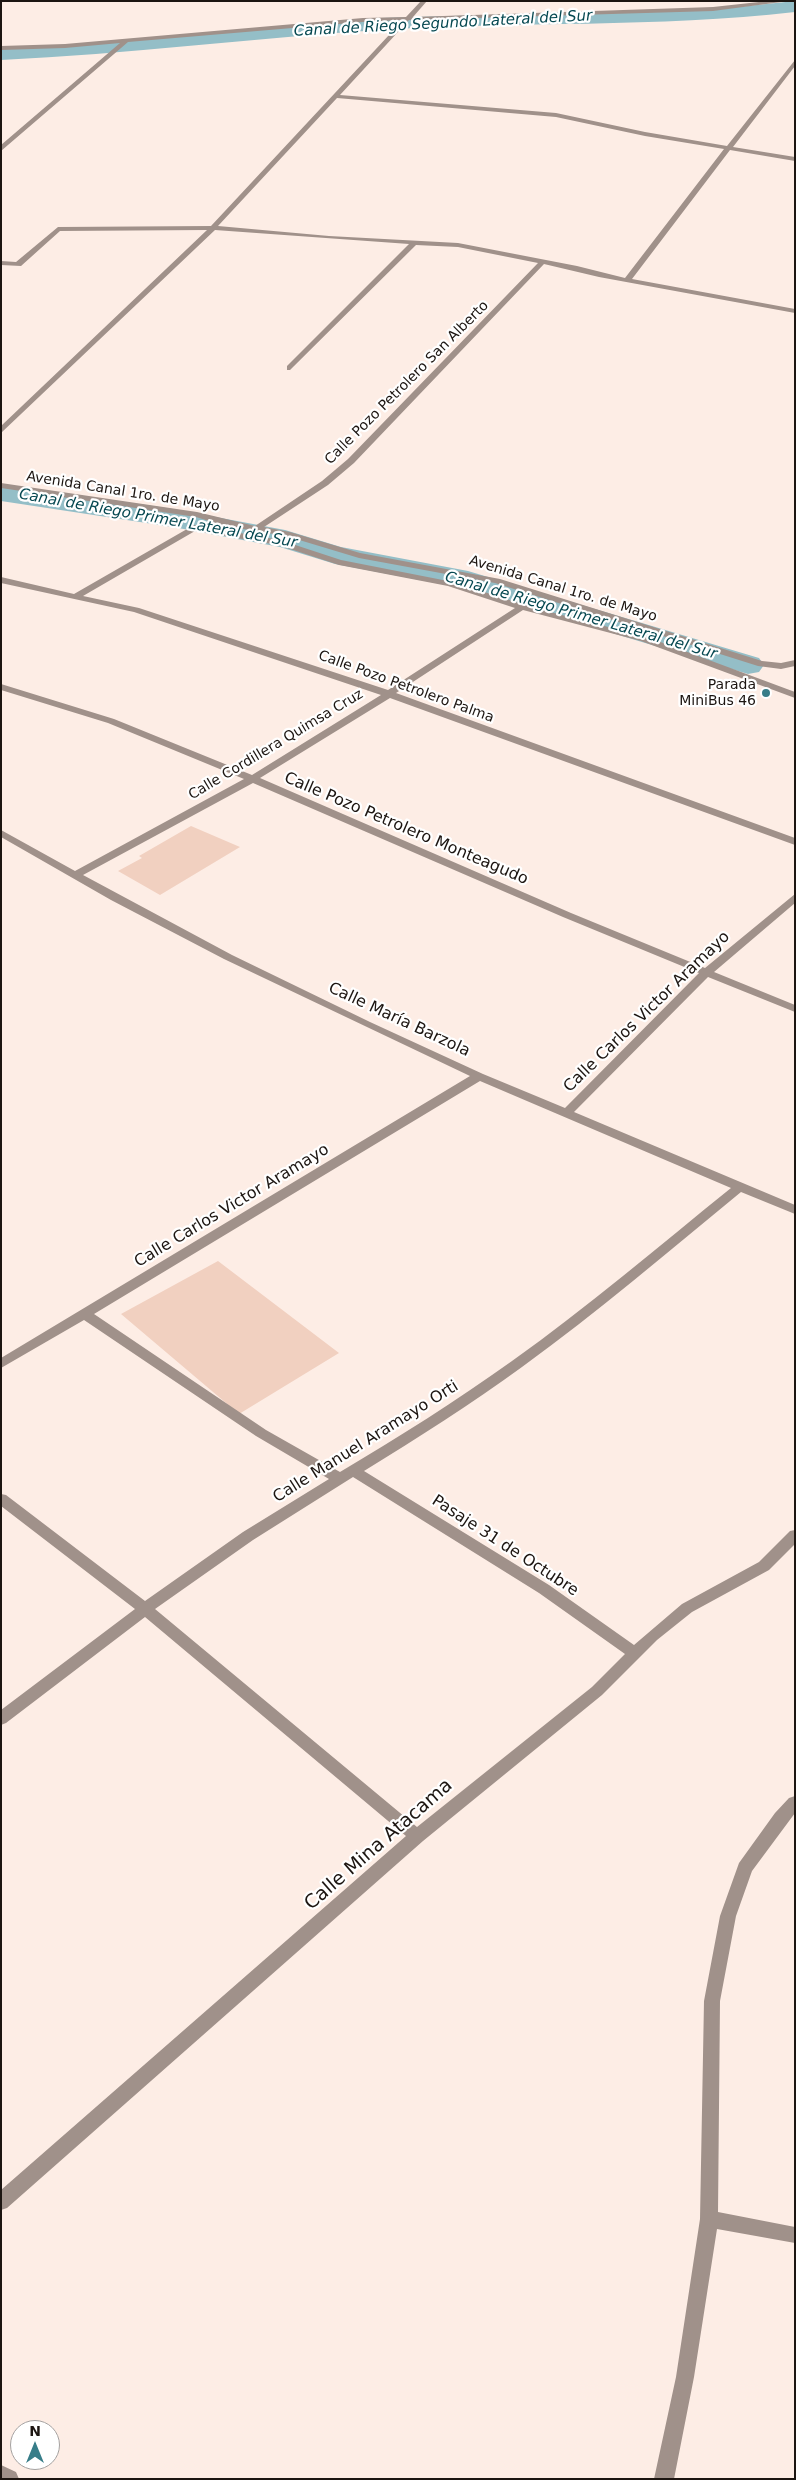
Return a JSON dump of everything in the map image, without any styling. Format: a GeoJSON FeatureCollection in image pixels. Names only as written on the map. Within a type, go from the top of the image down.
{"type":"FeatureCollection","features":[{"type":"Feature","properties":{"kind":"street"},"geometry":{"type":"LineString","coordinates":[[1,431],[213,228],[424,1]]}},
{"type":"Feature","properties":{"kind":"street"},"geometry":{"type":"LineString","coordinates":[[1,48],[126,41],[407,18],[713,9],[786,1]]}},
{"type":"Feature","properties":{"kind":"street"},"geometry":{"type":"LineString","coordinates":[[1,149],[126,41]]}},
{"type":"Feature","properties":{"kind":"street"},"geometry":{"type":"LineString","coordinates":[[627,280],[795,62]]}},
{"type":"Feature","properties":{"kind":"street"},"geometry":{"type":"LineString","coordinates":[[335,96],[556,115],[727,149],[795,159]]}},
{"type":"Feature","properties":{"kind":"street"},"geometry":{"type":"LineString","coordinates":[[1,262],[18,264],[58,229],[213,228],[413,244],[458,245],[627,280],[795,311]]}},
{"type":"Feature","properties":{"kind":"street"},"geometry":{"type":"LineString","coordinates":[[290,368],[413,244]]}},
{"type":"Feature","properties":{"kind":"street","name":"Calle Pozo Petrolero San Alberto"},"geometry":{"type":"LineString","coordinates":[[256,529],[325,483],[351,461],[543,262]]}},
{"type":"Feature","properties":{"kind":"street","name":"Avenida Canal 1ro. de Mayo"},"geometry":{"type":"LineString","coordinates":[[1,485],[196,515],[287,534],[359,555],[468,574],[761,664],[781,666],[795,664]]}},
{"type":"Feature","properties":{"kind":"street"},"geometry":{"type":"LineString","coordinates":[[78,595],[194,528],[280,543],[339,562],[450,584],[522,607],[644,639],[795,695]]}},
{"type":"Feature","properties":{"kind":"street","name":"Calle Pozo Petrolero Palma"},"geometry":{"type":"LineString","coordinates":[[1,580],[78,595],[136,610],[207,632],[389,694],[795,842]]}},
{"type":"Feature","properties":{"kind":"street"},"geometry":{"type":"LineString","coordinates":[[522,607],[525,591]]}},
{"type":"Feature","properties":{"kind":"street","name":"Calle Cordillera Quimsa Cruz"},"geometry":{"type":"LineString","coordinates":[[76,875],[252,779],[389,694],[522,607]]}},
{"type":"Feature","properties":{"kind":"street"},"geometry":{"type":"LineString","coordinates":[[777,688],[795,684]]}},
{"type":"Feature","properties":{"kind":"street","name":"Calle Pozo Petrolero Monteagudo"},"geometry":{"type":"LineString","coordinates":[[1,687],[111,722],[252,779],[567,915],[795,1009]]}},
{"type":"Feature","properties":{"kind":"street","name":"Calle María Barzola"},"geometry":{"type":"LineString","coordinates":[[1,833],[228,957],[366,1024],[479,1076],[568,1112],[795,1210]]}},
{"type":"Feature","properties":{"kind":"street","name":"Calle Carlos Victor Aramayo"},"geometry":{"type":"LineString","coordinates":[[568,1112],[706,973],[795,897]]}},
{"type":"Feature","properties":{"kind":"street","name":"Calle Carlos Victor Aramayo"},"geometry":{"type":"LineString","coordinates":[[1,1364],[479,1076]]}},
{"type":"Feature","properties":{"kind":"street","name":"Calle Manuel Aramayo Orti"},"geometry":{"type":"LineString","coordinates":[[1,1719],[144,1608],[250,1535],[484,1388],[566,1329],[741,1186]]}},
{"type":"Feature","properties":{"kind":"street"},"geometry":{"type":"LineString","coordinates":[[85,1314],[260,1433],[341,1479]]}},
{"type":"Feature","properties":{"kind":"street","name":"Pasaje 31 de Octubre"},"geometry":{"type":"LineString","coordinates":[[354,1471],[544,1589],[635,1654]]}},
{"type":"Feature","properties":{"kind":"street"},"geometry":{"type":"LineString","coordinates":[[1,1499],[144,1608],[417,1836]]}},
{"type":"Feature","properties":{"kind":"street","name":"Calle Mina Atacama"},"geometry":{"type":"LineString","coordinates":[[1,2202],[417,1836],[597,1691],[687,1608],[764,1566],[795,1535]]}},
{"type":"Feature","properties":{"kind":"street"},"geometry":{"type":"LineString","coordinates":[[664,2479],[685,2377],[709,2219],[712,2002],[728,1916],[745,1868],[788,1818],[795,1802]]}},
{"type":"Feature","properties":{"kind":"street"},"geometry":{"type":"LineString","coordinates":[[709,2219],[795,2235]]}},
{"type":"Feature","properties":{"kind":"street"},"geometry":{"type":"LineString","coordinates":[[1,2475],[9,2479]]}},
{"type":"Feature","properties":{"kind":"shaded area"},"geometry":{"type":"Polygon","coordinates":[[[191,826],[240,847],[160,895],[118,871],[142,858],[139,856],[191,826]]]}},
{"type":"Feature","properties":{"kind":"shaded area"},"geometry":{"type":"Polygon","coordinates":[[[218,1261],[339,1353],[239,1414],[121,1314],[218,1261]]]}},
{"type":"Feature","properties":{"kind":"waterway","name":"Canal de Riego Segundo Lateral del Sur"},"geometry":{"type":"LineString","coordinates":[[1,54],[66,51],[381,24],[728,14],[795,6]]}},
{"type":"Feature","properties":{"kind":"waterway","name":"Canal de Riego Primer Lateral del Sur"},"geometry":{"type":"LineString","coordinates":[[1,492],[173,518],[223,529],[285,539],[335,555],[468,580],[748,665]]}},
{"type":"Feature","properties":{"kind":"place","name":"Parada MiniBus 46"},"geometry":{"type":"Point","coordinates":[766,693]}}]}
